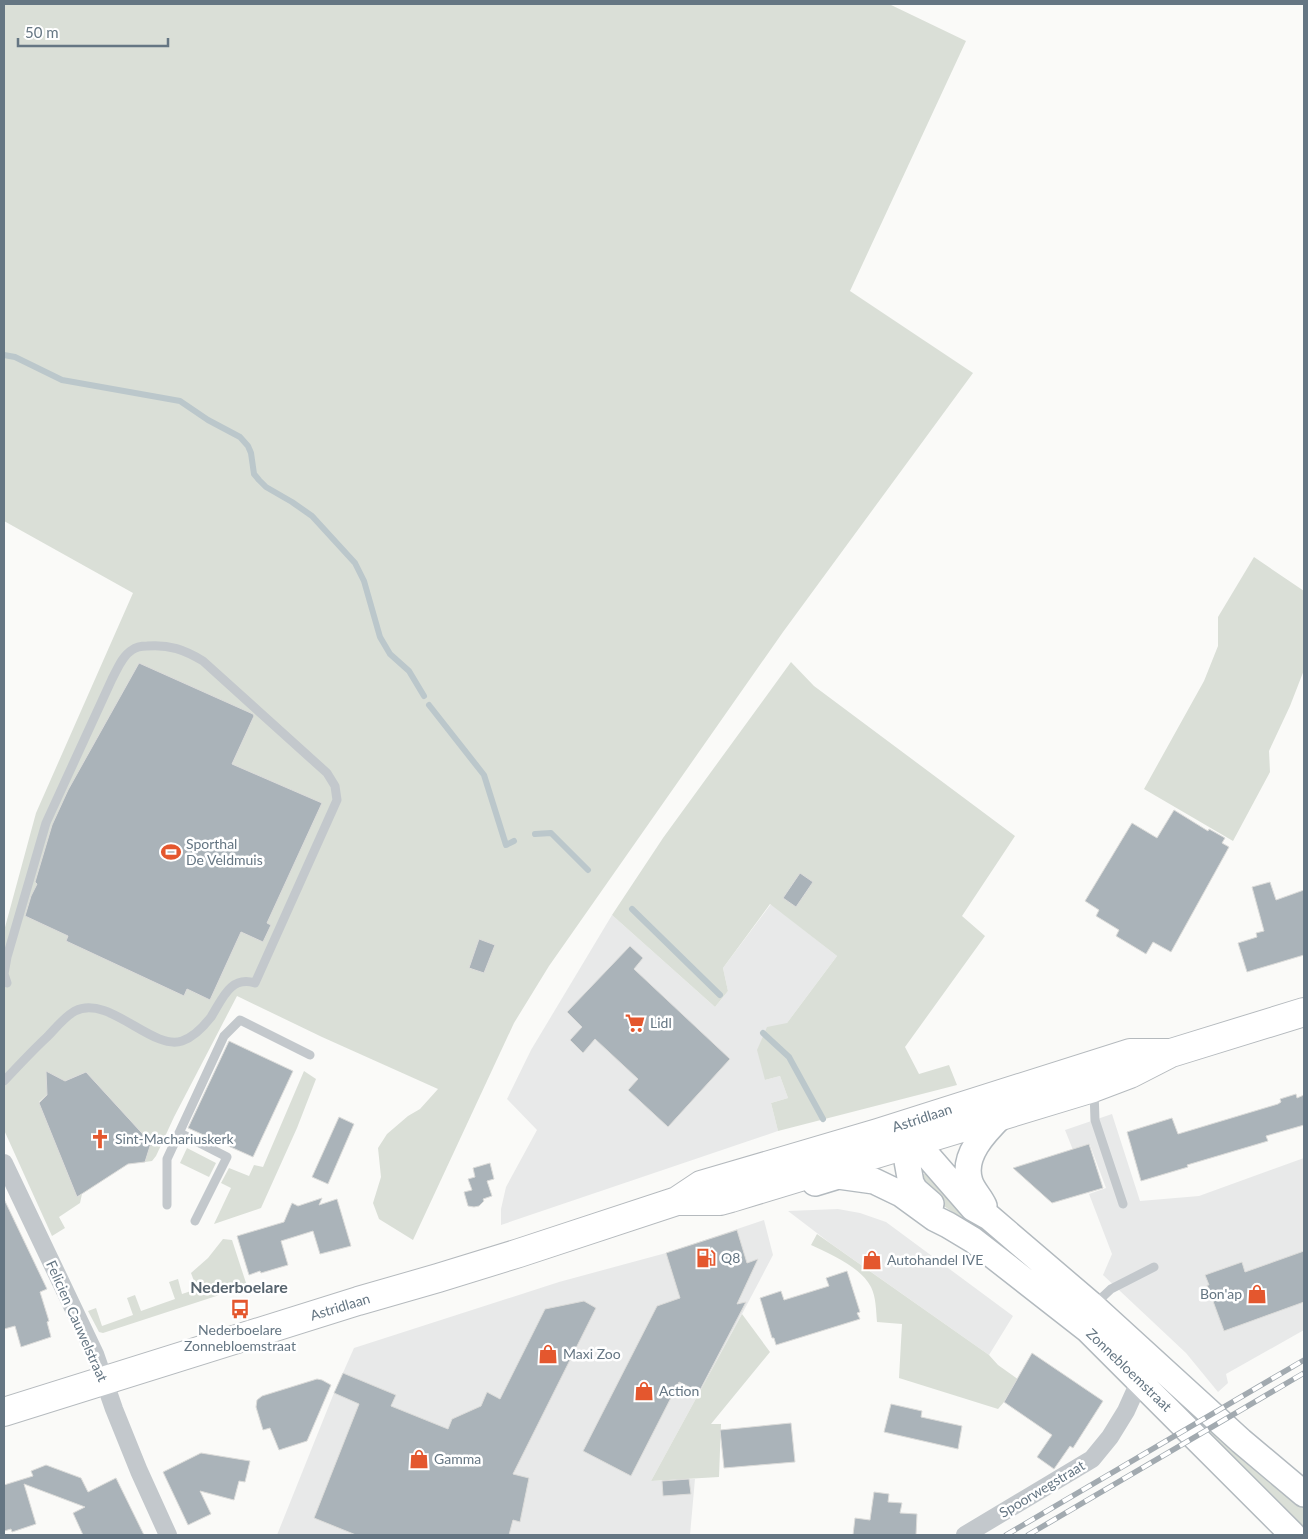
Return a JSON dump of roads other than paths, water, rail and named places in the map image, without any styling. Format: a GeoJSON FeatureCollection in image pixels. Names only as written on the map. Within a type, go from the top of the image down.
{"type":"FeatureCollection","features":[{"type":"Feature","properties":{"kind":"main road","name":"Astridlaan"},"geometry":{"type":"LineString","coordinates":[[677,1201],[720,1201],[731,1198],[911,1141],[1093,1088],[1130,1074],[1171,1053],[1304,1012]]}},
{"type":"Feature","properties":{"kind":"main road","name":"Astridlaan"},"geometry":{"type":"LineString","coordinates":[[4,1412],[358,1301],[438,1278],[677,1201],[701,1186],[911,1141],[944,1111],[1130,1053],[1171,1053]]}},
{"type":"Feature","properties":{"kind":"main road"},"geometry":{"type":"LineString","coordinates":[[989,1217],[970,1182],[968,1172],[974,1151],[981,1137],[1002,1115]]}},
{"type":"Feature","properties":{"kind":"main road"},"geometry":{"type":"LineString","coordinates":[[911,1141],[906,1161],[911,1183],[922,1197],[939,1210],[948,1225]]}},
{"type":"Feature","properties":{"kind":"main road","name":"Zonnebloemstraat"},"geometry":{"type":"LineString","coordinates":[[911,1141],[973,1208],[989,1217],[1093,1306],[1242,1441],[1304,1494]]}},
{"type":"Feature","properties":{"kind":"main road","name":"Zonnebloemstraat"},"geometry":{"type":"LineString","coordinates":[[731,1198],[750,1202],[838,1176],[874,1181],[901,1194],[934,1218],[973,1240],[1088,1330],[1293,1535]]}},
{"type":"Feature","properties":{"kind":"street","name":"Felicien Cauwelstraat"},"geometry":{"type":"LineString","coordinates":[[4,1163],[95,1354],[114,1409],[139,1471],[168,1535]]}},
{"type":"Feature","properties":{"kind":"street","name":"Spoorwegstraat"},"geometry":{"type":"LineString","coordinates":[[965,1535],[1092,1459],[1110,1437],[1126,1411],[1140,1380]]}},
{"type":"Feature","properties":{"kind":"lane"},"geometry":{"type":"LineString","coordinates":[[4,1081],[64,1019],[83,1008],[100,1009],[163,1040],[178,1042],[186,1040],[211,1018],[227,990],[237,983],[245,981],[255,983],[337,800],[335,786],[327,773],[203,661],[175,647],[156,645],[131,650],[123,659],[112,679],[46,823],[7,957],[4,974],[7,983]]}},
{"type":"Feature","properties":{"kind":"lane"},"geometry":{"type":"LineString","coordinates":[[167,1205],[167,1159],[224,1036],[240,1020],[310,1054]]}},
{"type":"Feature","properties":{"kind":"lane"},"geometry":{"type":"LineString","coordinates":[[1093,1088],[1095,1120],[1123,1204]]}},
{"type":"Feature","properties":{"kind":"lane"},"geometry":{"type":"LineString","coordinates":[[180,1133],[227,1157],[195,1221]]}},
{"type":"Feature","properties":{"kind":"lane"},"geometry":{"type":"LineString","coordinates":[[1093,1306],[1110,1289],[1154,1267]]}},
{"type":"Feature","properties":{"kind":"waterway"},"geometry":{"type":"LineString","coordinates":[[4,355],[15,357],[62,380],[180,401],[208,420],[240,437],[248,446],[254,474],[259,480],[266,487],[312,516],[355,563],[364,581],[380,637],[390,654],[409,671],[424,696]]}},
{"type":"Feature","properties":{"kind":"waterway"},"geometry":{"type":"LineString","coordinates":[[429,705],[484,775],[506,845],[514,841]]}},
{"type":"Feature","properties":{"kind":"waterway"},"geometry":{"type":"LineString","coordinates":[[535,834],[551,833],[588,870]]}},
{"type":"Feature","properties":{"kind":"waterway"},"geometry":{"type":"LineString","coordinates":[[632,909],[720,995]]}},
{"type":"Feature","properties":{"kind":"waterway"},"geometry":{"type":"LineString","coordinates":[[763,1033],[789,1057],[823,1119]]}},
{"type":"Feature","properties":{"kind":"railway"},"geometry":{"type":"LineString","coordinates":[[1006,1535],[1304,1360]]}},
{"type":"Feature","properties":{"kind":"railway"},"geometry":{"type":"LineString","coordinates":[[1028,1535],[1304,1373]]}},
{"type":"Feature","properties":{"kind":"place","name":"Sporthal De Veldmuis"},"geometry":{"type":"Point","coordinates":[171,852]}},
{"type":"Feature","properties":{"kind":"place","name":"Lidl"},"geometry":{"type":"Point","coordinates":[635,1023]}},
{"type":"Feature","properties":{"kind":"place","name":"Sint-Machariuskerk"},"geometry":{"type":"Point","coordinates":[100,1139]}},
{"type":"Feature","properties":{"kind":"place","name":"Q8"},"geometry":{"type":"Point","coordinates":[706,1258]}},
{"type":"Feature","properties":{"kind":"place","name":"Autohandel IVE"},"geometry":{"type":"Point","coordinates":[872,1260]}},
{"type":"Feature","properties":{"kind":"place","name":"Bon'ap"},"geometry":{"type":"Point","coordinates":[1257,1294]}},
{"type":"Feature","properties":{"kind":"place","name":"Nederboelare Zonnebloemstraat"},"geometry":{"type":"Point","coordinates":[240,1309]}},
{"type":"Feature","properties":{"kind":"place","name":"Maxi Zoo"},"geometry":{"type":"Point","coordinates":[548,1354]}},
{"type":"Feature","properties":{"kind":"place","name":"Action"},"geometry":{"type":"Point","coordinates":[644,1391]}},
{"type":"Feature","properties":{"kind":"place","name":"Gamma"},"geometry":{"type":"Point","coordinates":[419,1459]}},
{"type":"Feature","properties":{"kind":"district","name":"Nederboelare"},"geometry":{"type":"Point","coordinates":[239,1287]}}]}
